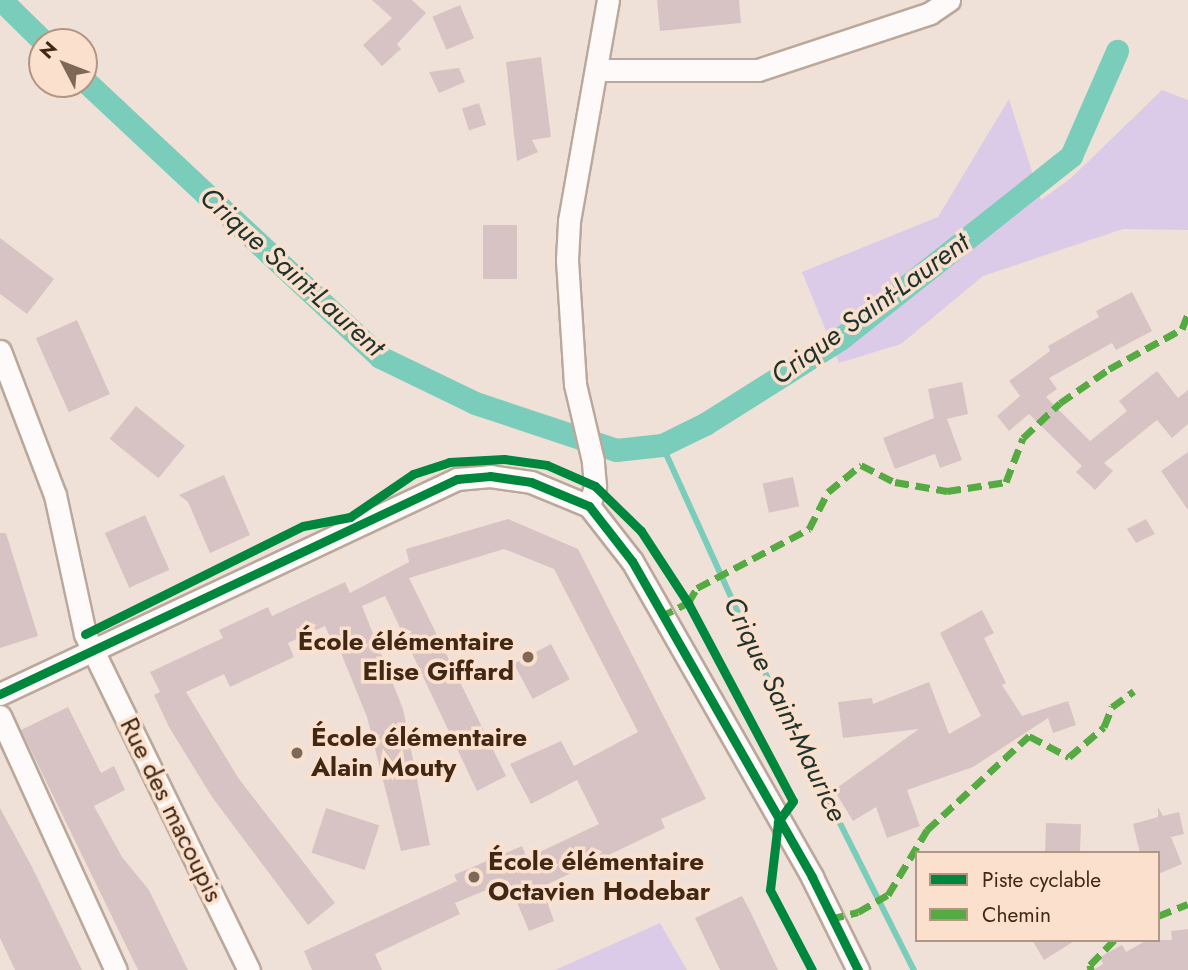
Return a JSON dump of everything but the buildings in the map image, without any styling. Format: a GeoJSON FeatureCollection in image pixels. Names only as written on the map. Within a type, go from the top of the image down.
{"type":"FeatureCollection","features":[{"type":"Feature","properties":{"kind":"street"},"geometry":{"type":"LineString","coordinates":[[589,506],[595,486],[593,461],[575,383],[567,260],[569,221],[608,0]]}},
{"type":"Feature","properties":{"kind":"street"},"geometry":{"type":"LineString","coordinates":[[597,70],[758,69],[930,13],[949,0]]}},
{"type":"Feature","properties":{"kind":"street","name":"Rue des macoupis"},"geometry":{"type":"LineString","coordinates":[[0,351],[55,495],[93,651],[249,970]]}},
{"type":"Feature","properties":{"kind":"street"},"geometry":{"type":"LineString","coordinates":[[0,694],[457,479],[490,476],[531,482],[589,506],[632,561],[812,877],[858,970]]}},
{"type":"Feature","properties":{"kind":"street"},"geometry":{"type":"LineString","coordinates":[[0,716],[116,970]]}},
{"type":"Feature","properties":{"kind":"shaded area"},"geometry":{"type":"Polygon","coordinates":[[[1162,90],[1188,100],[1188,230],[1123,229],[983,276],[901,344],[839,363],[802,272],[938,217],[1009,99],[1041,200],[1071,178],[1162,90]]]}},
{"type":"Feature","properties":{"kind":"shaded area"},"geometry":{"type":"Polygon","coordinates":[[[660,923],[687,970],[555,970],[660,923]]]}},
{"type":"Feature","properties":{"kind":"waterway","name":"Crique Saint-Laurent"},"geometry":{"type":"LineString","coordinates":[[1,0],[30,28]]}},
{"type":"Feature","properties":{"kind":"waterway","name":"Crique Saint-Laurent"},"geometry":{"type":"LineString","coordinates":[[98,93],[380,357],[475,403],[616,450],[662,445],[705,424],[840,339],[1071,156],[1117,51]]}},
{"type":"Feature","properties":{"kind":"waterway","name":"Crique Saint-Maurice"},"geometry":{"type":"LineString","coordinates":[[662,445],[776,696],[914,970]]}},
{"type":"Feature","properties":{"kind":"marked path"},"geometry":{"type":"LineString","coordinates":[[660,617],[688,603],[697,588],[809,529],[828,492],[861,465],[895,482],[947,491],[1006,482],[1023,438],[1060,403],[1109,369],[1182,329],[1188,314]]}},
{"type":"Feature","properties":{"kind":"marked path"},"geometry":{"type":"LineString","coordinates":[[830,919],[858,912],[888,895],[927,830],[1029,736],[1069,757],[1104,727],[1112,707],[1134,691]]}},
{"type":"Feature","properties":{"kind":"marked path"},"geometry":{"type":"LineString","coordinates":[[1160,915],[1188,904]]}},
{"type":"Feature","properties":{"kind":"marked path"},"geometry":{"type":"LineString","coordinates":[[1091,970],[1090,965],[1112,942]]}},
{"type":"Feature","properties":{"kind":"cycle path"},"geometry":{"type":"LineString","coordinates":[[85,634],[303,526],[350,517],[413,474],[449,462],[504,459],[547,465],[595,486],[641,531],[688,603],[793,801],[778,822],[770,890],[812,970]]}},
{"type":"Feature","properties":{"kind":"cycle path"},"geometry":{"type":"LineString","coordinates":[[0,694],[457,479],[490,476],[531,482],[589,506],[632,561],[812,877],[858,970]]}},
{"type":"Feature","properties":{"kind":"place","name":"École élémentaire Elise Giffard"},"geometry":{"type":"Point","coordinates":[528,657]}},
{"type":"Feature","properties":{"kind":"place","name":"École élémentaire Alain Mouty"},"geometry":{"type":"Point","coordinates":[297,753]}},
{"type":"Feature","properties":{"kind":"place","name":"École élémentaire Octavien Hodebar"},"geometry":{"type":"Point","coordinates":[474,877]}}]}
